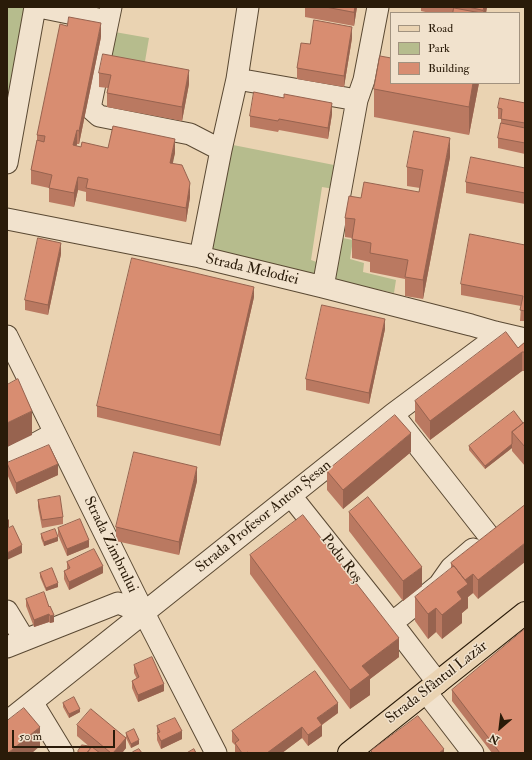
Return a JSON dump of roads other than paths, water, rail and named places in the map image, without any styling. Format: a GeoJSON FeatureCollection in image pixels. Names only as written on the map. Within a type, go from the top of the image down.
{"type":"FeatureCollection","features":[{"type":"Feature","properties":{"kind":"main road","name":"Strada Sfântul Lazăr"},"geometry":{"type":"LineString","coordinates":[[348,753],[525,613]]}},
{"type":"Feature","properties":{"kind":"street"},"geometry":{"type":"LineString","coordinates":[[7,163],[35,7]]}},
{"type":"Feature","properties":{"kind":"street"},"geometry":{"type":"LineString","coordinates":[[39,7],[109,14],[90,108],[99,116],[190,134],[221,150]]}},
{"type":"Feature","properties":{"kind":"street"},"geometry":{"type":"LineString","coordinates":[[200,258],[221,150],[237,79],[248,7]]}},
{"type":"Feature","properties":{"kind":"street"},"geometry":{"type":"LineString","coordinates":[[323,286],[357,100],[364,80],[378,7]]}},
{"type":"Feature","properties":{"kind":"street"},"geometry":{"type":"LineString","coordinates":[[237,79],[357,100]]}},
{"type":"Feature","properties":{"kind":"street","name":"Strada Melodiei"},"geometry":{"type":"LineString","coordinates":[[7,219],[200,258],[323,286],[495,332]]}},
{"type":"Feature","properties":{"kind":"street"},"geometry":{"type":"LineString","coordinates":[[495,332],[525,339]]}},
{"type":"Feature","properties":{"kind":"street","name":"Strada Profesor Anton Șesan"},"geometry":{"type":"LineString","coordinates":[[7,722],[393,414],[494,339],[495,332]]}},
{"type":"Feature","properties":{"kind":"street","name":"Strada Zimbrului"},"geometry":{"type":"LineString","coordinates":[[9,344],[216,753]]}},
{"type":"Feature","properties":{"kind":"street"},"geometry":{"type":"LineString","coordinates":[[392,623],[439,585],[450,568],[497,530],[393,414]]}},
{"type":"Feature","properties":{"kind":"street"},"geometry":{"type":"LineString","coordinates":[[7,459],[55,433]]}},
{"type":"Feature","properties":{"kind":"street","name":"Podu Roș"},"geometry":{"type":"LineString","coordinates":[[291,496],[392,623],[473,753]]}},
{"type":"Feature","properties":{"kind":"street"},"geometry":{"type":"LineString","coordinates":[[7,611],[16,643],[118,603],[144,613]]}},
{"type":"Feature","properties":{"kind":"street"},"geometry":{"type":"LineString","coordinates":[[32,702],[63,753]]}}]}
